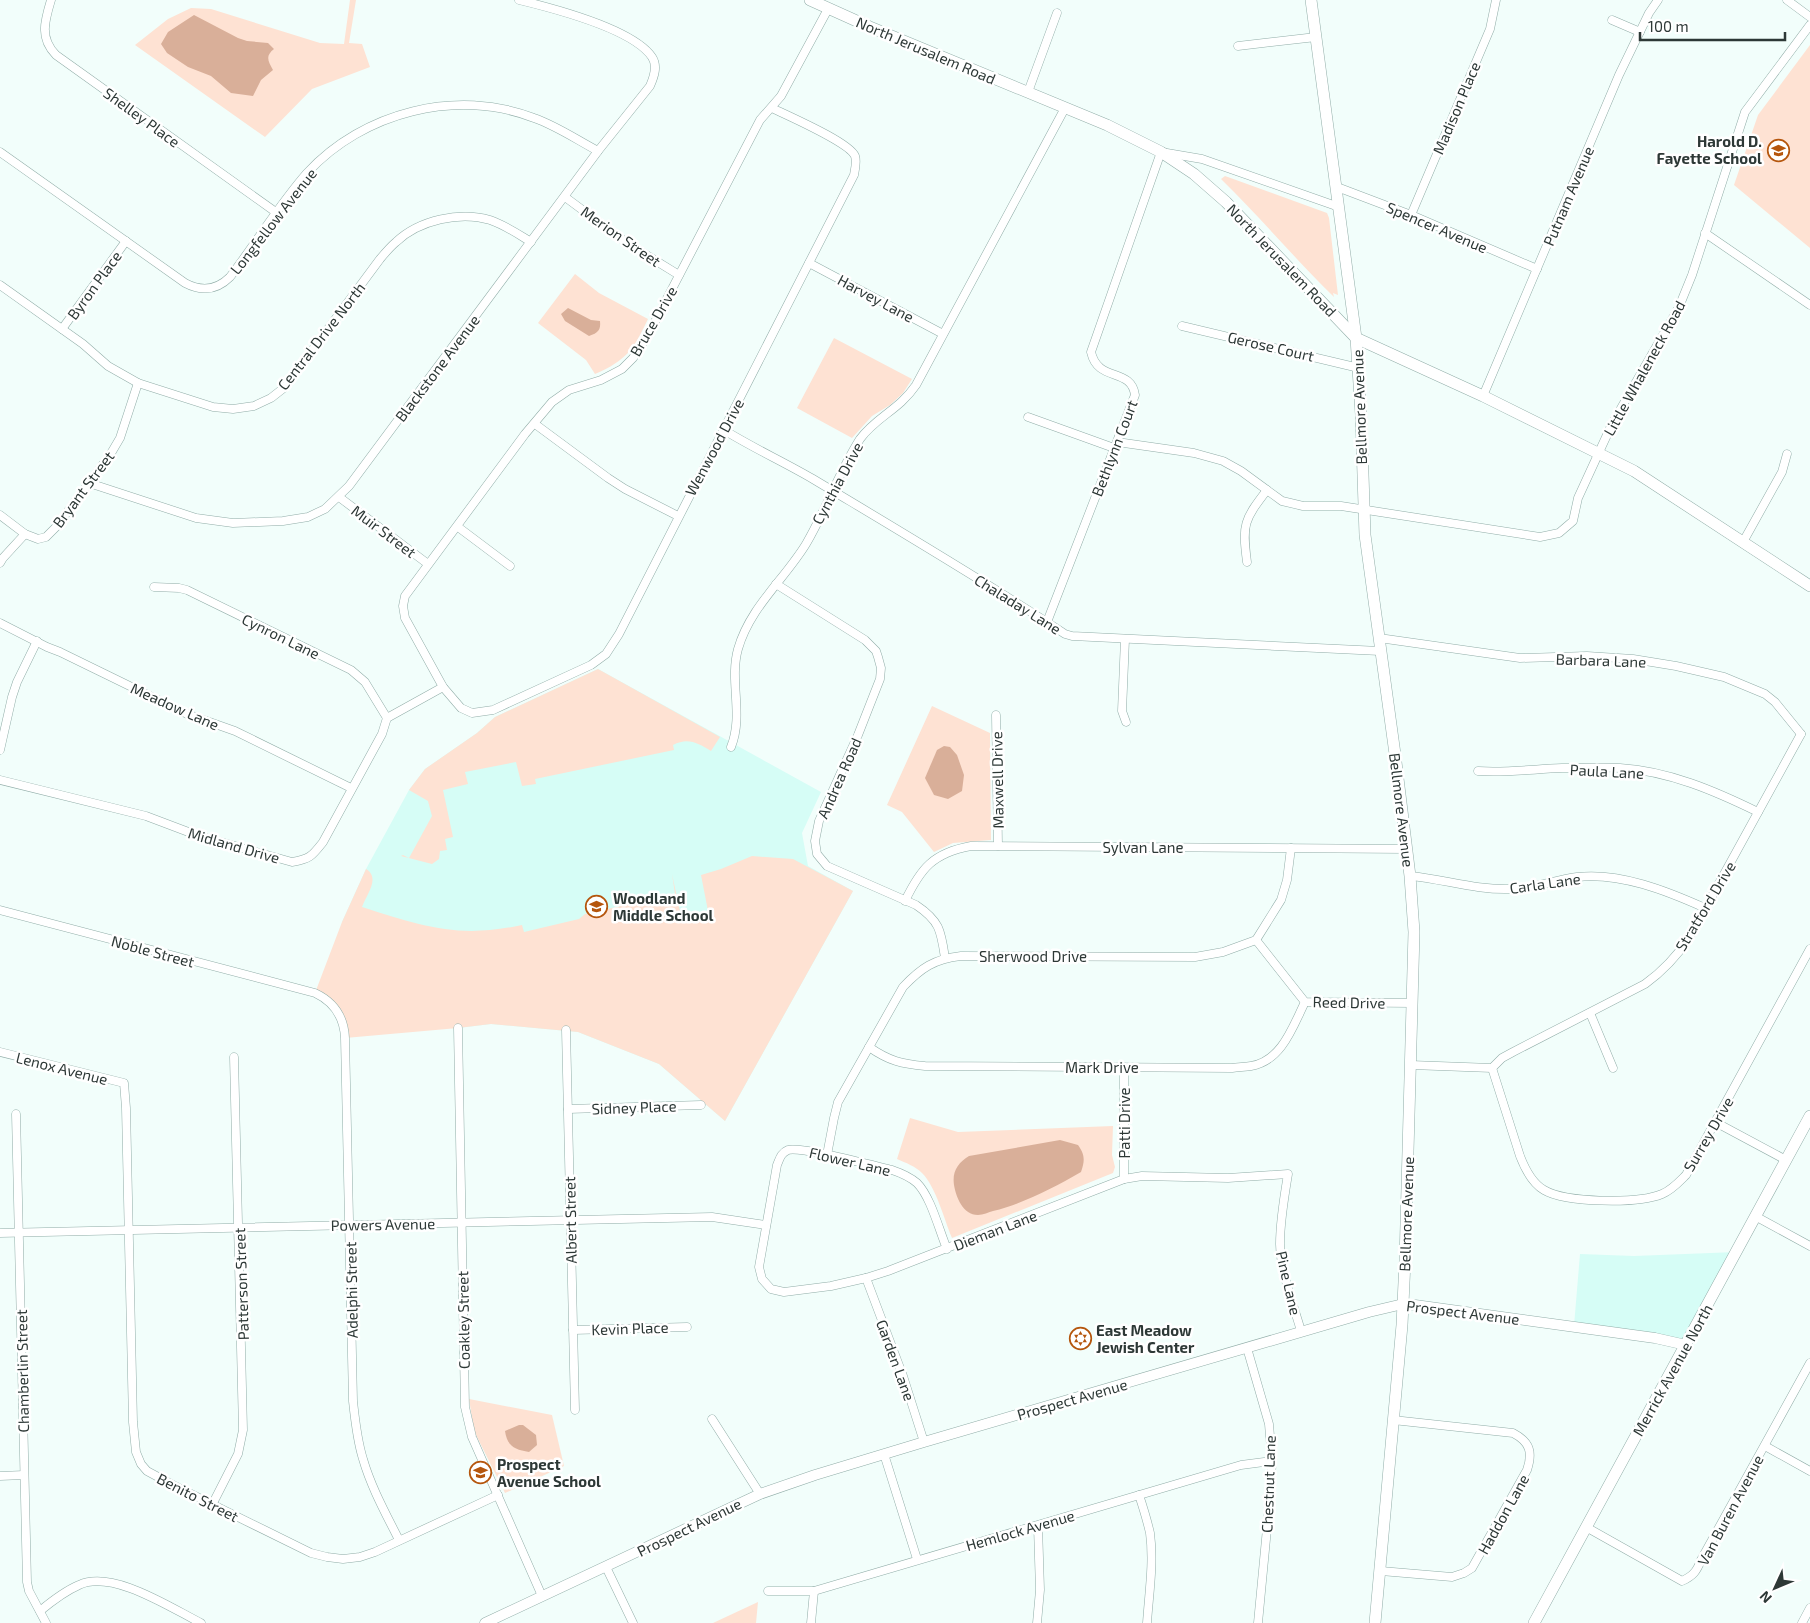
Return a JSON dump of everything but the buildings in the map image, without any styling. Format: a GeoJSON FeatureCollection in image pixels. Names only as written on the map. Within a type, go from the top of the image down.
{"type":"FeatureCollection","features":[{"type":"Feature","properties":{"kind":"main road","name":"North Jerusalem Road"},"geometry":{"type":"LineString","coordinates":[[810,0],[1136,138],[1161,152],[1194,174],[1226,202],[1356,338],[1482,396],[1634,471],[1810,586]]}},
{"type":"Feature","properties":{"kind":"main road","name":"Bellmore Avenue"},"geometry":{"type":"LineString","coordinates":[[1311,0],[1356,338],[1359,368],[1365,535],[1407,849],[1414,932],[1405,1261],[1381,1570],[1375,1623]]}},
{"type":"Feature","properties":{"kind":"main road","name":"Merrick Avenue North"},"geometry":{"type":"LineString","coordinates":[[1534,1623],[1810,1116]]}},
{"type":"Feature","properties":{"kind":"street","name":"Shelley Place"},"geometry":{"type":"LineString","coordinates":[[51,0],[44,30],[46,41],[56,55],[277,213]]}},
{"type":"Feature","properties":{"kind":"street","name":"Blackstone Avenue"},"geometry":{"type":"LineString","coordinates":[[89,483],[180,513],[220,522],[299,520],[325,510],[339,497],[598,151],[650,86],[654,77],[653,58],[620,33],[555,8],[519,0]]}},
{"type":"Feature","properties":{"kind":"street","name":"Madison Place"},"geometry":{"type":"LineString","coordinates":[[1411,215],[1490,29],[1496,0]]}},
{"type":"Feature","properties":{"kind":"street","name":"Putnam Avenue"},"geometry":{"type":"LineString","coordinates":[[1482,396],[1619,75],[1649,13],[1658,0]]}},
{"type":"Feature","properties":{"kind":"street"},"geometry":{"type":"LineString","coordinates":[[1787,0],[1810,17]]}},
{"type":"Feature","properties":{"kind":"street","name":"Bruce Drive"},"geometry":{"type":"LineString","coordinates":[[443,686],[405,618],[402,606],[405,596],[458,527],[525,434],[552,402],[569,390],[612,375],[622,369],[633,358],[648,335],[760,120],[782,96],[828,9]]}},
{"type":"Feature","properties":{"kind":"street"},"geometry":{"type":"LineString","coordinates":[[1028,92],[1057,13]]}},
{"type":"Feature","properties":{"kind":"street"},"geometry":{"type":"LineString","coordinates":[[1612,20],[1640,32]]}},
{"type":"Feature","properties":{"kind":"street","name":"Little Whaleneck Road"},"geometry":{"type":"LineString","coordinates":[[1028,417],[1116,445],[1194,453],[1223,462],[1241,471],[1282,500],[1302,506],[1340,506],[1540,537],[1559,533],[1573,521],[1578,498],[1612,424],[1679,307],[1745,112],[1810,25]]}},
{"type":"Feature","properties":{"kind":"street"},"geometry":{"type":"LineString","coordinates":[[1238,46],[1316,37]]}},
{"type":"Feature","properties":{"kind":"street","name":"Longfellow Avenue"},"geometry":{"type":"LineString","coordinates":[[0,152],[185,284],[207,289],[220,285],[230,277],[308,173],[324,157],[352,137],[381,122],[403,114],[430,108],[472,105],[515,112],[551,125],[598,151]]}},
{"type":"Feature","properties":{"kind":"street","name":"Wenwood Drive"},"geometry":{"type":"LineString","coordinates":[[443,686],[461,708],[472,713],[493,710],[592,665],[606,654],[619,634],[854,175],[856,167],[855,156],[845,145],[772,108]]}},
{"type":"Feature","properties":{"kind":"street","name":"Cynthia Drive"},"geometry":{"type":"LineString","coordinates":[[730,747],[736,724],[737,709],[734,674],[738,648],[755,610],[806,544],[860,439],[873,425],[898,407],[910,394],[1066,108]]}},
{"type":"Feature","properties":{"kind":"street"},"geometry":{"type":"LineString","coordinates":[[1161,152],[1202,160],[1339,207]]}},
{"type":"Feature","properties":{"kind":"street","name":"Bethlynn Court"},"geometry":{"type":"LineString","coordinates":[[1047,622],[1135,395],[1134,387],[1127,380],[1101,369],[1093,362],[1091,352],[1161,152]]}},
{"type":"Feature","properties":{"kind":"street","name":"Spencer Avenue"},"geometry":{"type":"LineString","coordinates":[[1337,188],[1411,215],[1537,269]]}},
{"type":"Feature","properties":{"kind":"street","name":"Merion Street"},"geometry":{"type":"LineString","coordinates":[[565,196],[627,243],[679,276]]}},
{"type":"Feature","properties":{"kind":"street","name":"Central Drive North"},"geometry":{"type":"LineString","coordinates":[[0,285],[83,344],[108,366],[138,383],[213,407],[233,409],[254,406],[271,398],[285,387],[380,259],[396,241],[409,232],[435,220],[468,217],[492,221],[531,242]]}},
{"type":"Feature","properties":{"kind":"street"},"geometry":{"type":"LineString","coordinates":[[1705,232],[1810,306]]}},
{"type":"Feature","properties":{"kind":"street","name":"Byron Place"},"geometry":{"type":"LineString","coordinates":[[62,329],[126,241]]}},
{"type":"Feature","properties":{"kind":"street","name":"Harvey Lane"},"geometry":{"type":"LineString","coordinates":[[809,263],[943,334]]}},
{"type":"Feature","properties":{"kind":"street","name":"Gerose Court"},"geometry":{"type":"LineString","coordinates":[[1182,326],[1359,368]]}},
{"type":"Feature","properties":{"kind":"street","name":"Bryant Street"},"geometry":{"type":"LineString","coordinates":[[25,534],[38,539],[46,537],[56,527],[110,455],[120,438],[138,383]]}},
{"type":"Feature","properties":{"kind":"street"},"geometry":{"type":"LineString","coordinates":[[535,424],[625,489],[678,516]]}},
{"type":"Feature","properties":{"kind":"street","name":"Chaladay Lane"},"geometry":{"type":"LineString","coordinates":[[724,430],[750,447],[812,478],[1065,634],[1125,639],[1380,651]]}},
{"type":"Feature","properties":{"kind":"street"},"geometry":{"type":"LineString","coordinates":[[1743,542],[1782,472],[1787,454]]}},
{"type":"Feature","properties":{"kind":"street"},"geometry":{"type":"LineString","coordinates":[[1247,562],[1244,539],[1245,526],[1249,513],[1267,490]]}},
{"type":"Feature","properties":{"kind":"street","name":"Muir Street"},"geometry":{"type":"LineString","coordinates":[[339,497],[428,564]]}},
{"type":"Feature","properties":{"kind":"street"},"geometry":{"type":"LineString","coordinates":[[0,515],[25,534],[0,563]]}},
{"type":"Feature","properties":{"kind":"street"},"geometry":{"type":"LineString","coordinates":[[458,527],[510,566]]}},
{"type":"Feature","properties":{"kind":"street","name":"Andrea Road"},"geometry":{"type":"LineString","coordinates":[[776,584],[865,640],[876,651],[881,668],[880,679],[858,735],[819,820],[815,841],[817,854],[827,866],[926,912],[940,929],[945,958]]}},
{"type":"Feature","properties":{"kind":"street","name":"Cynron Lane"},"geometry":{"type":"LineString","coordinates":[[154,587],[186,590],[351,670],[365,682],[387,718]]}},
{"type":"Feature","properties":{"kind":"street","name":"Meadow Lane"},"geometry":{"type":"LineString","coordinates":[[0,623],[187,714],[235,731],[351,788]]}},
{"type":"Feature","properties":{"kind":"street","name":"Barbara Lane"},"geometry":{"type":"LineString","coordinates":[[1379,638],[1520,658],[1587,656],[1633,659],[1676,666],[1724,678],[1765,694],[1775,702],[1801,734]]}},
{"type":"Feature","properties":{"kind":"street"},"geometry":{"type":"LineString","coordinates":[[1125,639],[1122,711],[1126,722]]}},
{"type":"Feature","properties":{"kind":"street"},"geometry":{"type":"LineString","coordinates":[[0,750],[12,696],[37,641]]}},
{"type":"Feature","properties":{"kind":"street"},"geometry":{"type":"LineString","coordinates":[[387,718],[443,686]]}},
{"type":"Feature","properties":{"kind":"street","name":"Maxwell Drive"},"geometry":{"type":"LineString","coordinates":[[996,715],[998,846]]}},
{"type":"Feature","properties":{"kind":"street","name":"Midland Drive"},"geometry":{"type":"LineString","coordinates":[[0,780],[146,816],[199,836],[292,862],[306,860],[312,856],[323,842],[382,734],[387,718]]}},
{"type":"Feature","properties":{"kind":"street"},"geometry":{"type":"LineString","coordinates":[[1801,734],[1810,735]]}},
{"type":"Feature","properties":{"kind":"street","name":"Stratford Drive"},"geometry":{"type":"LineString","coordinates":[[1492,1068],[1502,1058],[1645,984],[1662,971],[1681,950],[1706,908],[1801,734]]}},
{"type":"Feature","properties":{"kind":"street","name":"Paula Lane"},"geometry":{"type":"LineString","coordinates":[[1478,771],[1501,773],[1561,768],[1622,768],[1658,774],[1691,783],[1721,794],[1758,812]]}},
{"type":"Feature","properties":{"kind":"street","name":"Sylvan Lane"},"geometry":{"type":"LineString","coordinates":[[905,901],[921,871],[940,855],[958,848],[971,846],[1407,849]]}},
{"type":"Feature","properties":{"kind":"street"},"geometry":{"type":"LineString","coordinates":[[1256,940],[1281,900],[1287,880],[1291,848]]}},
{"type":"Feature","properties":{"kind":"street","name":"Carla Lane"},"geometry":{"type":"LineString","coordinates":[[1410,876],[1508,890],[1577,877],[1604,877],[1650,886],[1706,908]]}},
{"type":"Feature","properties":{"kind":"street","name":"Noble Street"},"geometry":{"type":"LineString","coordinates":[[0,910],[307,991]]}},
{"type":"Feature","properties":{"kind":"street","name":"Sherwood Drive"},"geometry":{"type":"LineString","coordinates":[[827,1155],[838,1102],[870,1048],[902,987],[929,964],[945,958],[973,956],[1195,957],[1224,952],[1256,940]]}},
{"type":"Feature","properties":{"kind":"street","name":"Reed Drive"},"geometry":{"type":"LineString","coordinates":[[1256,940],[1305,1002],[1413,1003]]}},
{"type":"Feature","properties":{"kind":"street","name":"Surrey Drive"},"geometry":{"type":"LineString","coordinates":[[1492,1068],[1525,1169],[1544,1190],[1564,1198],[1578,1200],[1638,1200],[1662,1194],[1674,1187],[1686,1175],[1810,949]]}},
{"type":"Feature","properties":{"kind":"street","name":"Adelphi Street"},"geometry":{"type":"LineString","coordinates":[[307,991],[321,996],[332,1004],[341,1016],[345,1030],[356,1430],[362,1458],[370,1480],[399,1540]]}},
{"type":"Feature","properties":{"kind":"street","name":"Mark Drive"},"geometry":{"type":"LineString","coordinates":[[870,1048],[882,1056],[902,1064],[925,1066],[1232,1068],[1252,1066],[1270,1059],[1281,1048],[1305,1002]]}},
{"type":"Feature","properties":{"kind":"street"},"geometry":{"type":"LineString","coordinates":[[1590,1013],[1613,1068]]}},
{"type":"Feature","properties":{"kind":"street","name":"Coakley Street"},"geometry":{"type":"LineString","coordinates":[[458,1028],[460,1222],[465,1407],[472,1437],[542,1596]]}},
{"type":"Feature","properties":{"kind":"street","name":"Albert Street"},"geometry":{"type":"LineString","coordinates":[[566,1030],[575,1410]]}},
{"type":"Feature","properties":{"kind":"street","name":"Lenox Avenue"},"geometry":{"type":"LineString","coordinates":[[0,1052],[124,1084]]}},
{"type":"Feature","properties":{"kind":"street","name":"Patterson Street"},"geometry":{"type":"LineString","coordinates":[[212,1505],[238,1454],[244,1430],[234,1057]]}},
{"type":"Feature","properties":{"kind":"street"},"geometry":{"type":"LineString","coordinates":[[1411,1065],[1492,1068]]}},
{"type":"Feature","properties":{"kind":"street","name":"Patti Drive"},"geometry":{"type":"LineString","coordinates":[[1124,1067],[1124,1179]]}},
{"type":"Feature","properties":{"kind":"street","name":"Benito Street"},"geometry":{"type":"LineString","coordinates":[[124,1084],[136,1452],[141,1464],[147,1471],[295,1546],[327,1557],[342,1559],[360,1557],[376,1552],[498,1495]]}},
{"type":"Feature","properties":{"kind":"street","name":"Sidney Place"},"geometry":{"type":"LineString","coordinates":[[568,1109],[701,1105]]}},
{"type":"Feature","properties":{"kind":"street","name":"Chamberlin Street"},"geometry":{"type":"LineString","coordinates":[[16,1114],[28,1582],[29,1591],[46,1623]]}},
{"type":"Feature","properties":{"kind":"street"},"geometry":{"type":"LineString","coordinates":[[1715,1122],[1786,1160]]}},
{"type":"Feature","properties":{"kind":"street","name":"Flower Lane"},"geometry":{"type":"LineString","coordinates":[[766,1225],[777,1165],[782,1154],[787,1150],[793,1149],[892,1170],[915,1182],[928,1201],[947,1249]]}},
{"type":"Feature","properties":{"kind":"street","name":"Dieman Lane"},"geometry":{"type":"LineString","coordinates":[[766,1225],[759,1267],[762,1279],[771,1289],[784,1292],[831,1286],[866,1278],[947,1249],[1124,1179],[1142,1176],[1228,1178],[1288,1174]]}},
{"type":"Feature","properties":{"kind":"street","name":"Pine Lane"},"geometry":{"type":"LineString","coordinates":[[1288,1174],[1280,1222],[1280,1246],[1285,1276],[1301,1331]]}},
{"type":"Feature","properties":{"kind":"street","name":"Powers Avenue"},"geometry":{"type":"LineString","coordinates":[[0,1233],[712,1216],[766,1225]]}},
{"type":"Feature","properties":{"kind":"street"},"geometry":{"type":"LineString","coordinates":[[1755,1216],[1810,1246]]}},
{"type":"Feature","properties":{"kind":"street","name":"Garden Lane"},"geometry":{"type":"LineString","coordinates":[[866,1278],[904,1376],[924,1442]]}},
{"type":"Feature","properties":{"kind":"street","name":"Prospect Avenue"},"geometry":{"type":"LineString","coordinates":[[485,1623],[760,1494],[924,1442],[1301,1331],[1402,1304],[1655,1338],[1686,1346]]}},
{"type":"Feature","properties":{"kind":"street","name":"Kevin Place"},"geometry":{"type":"LineString","coordinates":[[573,1330],[687,1327]]}},
{"type":"Feature","properties":{"kind":"street","name":"Chestnut Lane"},"geometry":{"type":"LineString","coordinates":[[1247,1348],[1269,1424],[1272,1461],[1258,1623]]}},
{"type":"Feature","properties":{"kind":"street","name":"Van Buren Avenue"},"geometry":{"type":"LineString","coordinates":[[1586,1527],[1682,1581],[1691,1577],[1698,1570],[1701,1560],[1810,1363]]}},
{"type":"Feature","properties":{"kind":"street"},"geometry":{"type":"LineString","coordinates":[[712,1420],[760,1494]]}},
{"type":"Feature","properties":{"kind":"street","name":"Haddon Lane"},"geometry":{"type":"LineString","coordinates":[[1381,1570],[1452,1578],[1464,1574],[1472,1568],[1527,1470],[1530,1460],[1530,1451],[1523,1438],[1513,1433],[1393,1420]]}},
{"type":"Feature","properties":{"kind":"street"},"geometry":{"type":"LineString","coordinates":[[1764,1446],[1810,1471]]}},
{"type":"Feature","properties":{"kind":"street"},"geometry":{"type":"LineString","coordinates":[[884,1454],[916,1560]]}},
{"type":"Feature","properties":{"kind":"street","name":"Hemlock Avenue"},"geometry":{"type":"LineString","coordinates":[[768,1591],[814,1591],[1241,1465],[1272,1461]]}},
{"type":"Feature","properties":{"kind":"street"},"geometry":{"type":"LineString","coordinates":[[0,1476],[24,1475]]}},
{"type":"Feature","properties":{"kind":"street"},"geometry":{"type":"LineString","coordinates":[[1139,1495],[1149,1531],[1151,1549],[1152,1570],[1147,1623]]}},
{"type":"Feature","properties":{"kind":"street"},"geometry":{"type":"LineString","coordinates":[[1037,1623],[1040,1590],[1038,1526]]}},
{"type":"Feature","properties":{"kind":"street"},"geometry":{"type":"LineString","coordinates":[[606,1567],[633,1623]]}},
{"type":"Feature","properties":{"kind":"street"},"geometry":{"type":"LineString","coordinates":[[40,1611],[55,1599],[80,1584],[112,1582],[130,1588],[201,1623]]}},
{"type":"Feature","properties":{"kind":"street"},"geometry":{"type":"LineString","coordinates":[[811,1623],[814,1591]]}},
{"type":"Feature","properties":{"kind":"street"},"geometry":{"type":"LineString","coordinates":[[1802,1623],[1810,1608]]}},
{"type":"Feature","properties":{"kind":"shaded area"},"geometry":{"type":"Polygon","coordinates":[[[350,0],[356,0],[349,43],[362,44],[370,67],[312,89],[265,137],[135,45],[168,19],[191,8],[211,9],[320,43],[344,44],[350,0]]]}},
{"type":"Feature","properties":{"kind":"shaded area"},"geometry":{"type":"Polygon","coordinates":[[[194,15],[238,38],[268,43],[274,49],[268,56],[273,70],[261,80],[253,96],[231,93],[211,76],[188,67],[167,53],[161,44],[168,32],[194,15]]]}},
{"type":"Feature","properties":{"kind":"shaded area","name":"Harold D. Fayette School"},"geometry":{"type":"Polygon","coordinates":[[[1810,45],[1810,248],[1734,185],[1758,115],[1810,45]]]}},
{"type":"Feature","properties":{"kind":"shaded area"},"geometry":{"type":"Polygon","coordinates":[[[1225,176],[1327,213],[1338,295],[1333,293],[1334,297],[1305,268],[1221,179],[1225,176]]]}},
{"type":"Feature","properties":{"kind":"shaded area"},"geometry":{"type":"Polygon","coordinates":[[[575,274],[599,293],[648,319],[638,339],[628,353],[615,364],[595,374],[586,360],[538,323],[575,274]]]}},
{"type":"Feature","properties":{"kind":"shaded area"},"geometry":{"type":"Polygon","coordinates":[[[568,308],[591,320],[600,321],[598,331],[589,336],[565,321],[561,314],[568,308]]]}},
{"type":"Feature","properties":{"kind":"shaded area"},"geometry":{"type":"Polygon","coordinates":[[[834,338],[912,379],[903,393],[890,405],[872,416],[852,438],[797,408],[834,338]]]}},
{"type":"Feature","properties":{"kind":"shaded area","name":"Woodland Middle School"},"geometry":{"type":"Polygon","coordinates":[[[598,669],[821,792],[802,833],[808,866],[853,891],[725,1121],[659,1064],[578,1032],[491,1024],[458,1028],[342,922],[366,869],[409,790],[425,769],[477,733],[495,717],[598,669]]]}},
{"type":"Feature","properties":{"kind":"shaded area"},"geometry":{"type":"Polygon","coordinates":[[[598,669],[720,737],[711,751],[697,743],[683,741],[673,745],[674,750],[535,779],[536,784],[522,786],[516,762],[465,772],[468,784],[443,790],[453,837],[445,839],[447,850],[440,851],[439,859],[432,864],[401,856],[409,858],[432,816],[428,801],[409,790],[425,769],[477,733],[495,717],[598,669]]]}},
{"type":"Feature","properties":{"kind":"shaded area"},"geometry":{"type":"Polygon","coordinates":[[[932,706],[990,733],[991,840],[953,843],[934,852],[902,812],[887,805],[932,706]]]}},
{"type":"Feature","properties":{"kind":"shaded area"},"geometry":{"type":"Polygon","coordinates":[[[944,746],[950,747],[957,755],[964,775],[962,791],[948,799],[934,795],[925,778],[937,750],[944,746]]]}},
{"type":"Feature","properties":{"kind":"shaded area"},"geometry":{"type":"Polygon","coordinates":[[[752,856],[793,859],[853,891],[725,1121],[659,1064],[578,1032],[491,1024],[345,1038],[341,1016],[315,993],[342,922],[366,869],[372,877],[372,882],[362,907],[403,920],[440,928],[478,931],[522,925],[524,932],[579,919],[585,914],[675,894],[672,874],[681,916],[708,911],[701,875],[752,856]]]}},
{"type":"Feature","properties":{"kind":"shaded area"},"geometry":{"type":"Polygon","coordinates":[[[910,1118],[958,1132],[1113,1126],[1112,1155],[1115,1167],[1113,1173],[952,1238],[936,1195],[927,1179],[916,1168],[897,1159],[910,1118]]]}},
{"type":"Feature","properties":{"kind":"shaded area"},"geometry":{"type":"Polygon","coordinates":[[[1060,1140],[1078,1145],[1084,1158],[1081,1172],[1028,1199],[1005,1208],[978,1215],[964,1209],[955,1190],[954,1176],[959,1165],[969,1156],[1060,1140]]]}},
{"type":"Feature","properties":{"kind":"shaded area"},"geometry":{"type":"Polygon","coordinates":[[[1736,1252],[1686,1345],[1574,1326],[1580,1254],[1634,1256],[1736,1252]]]}},
{"type":"Feature","properties":{"kind":"shaded area"},"geometry":{"type":"Polygon","coordinates":[[[469,1399],[552,1415],[564,1466],[505,1493],[474,1431],[469,1399]]]}},
{"type":"Feature","properties":{"kind":"shaded area"},"geometry":{"type":"Polygon","coordinates":[[[523,1425],[536,1435],[537,1445],[529,1452],[512,1446],[506,1436],[505,1431],[523,1425]]]}},
{"type":"Feature","properties":{"kind":"shaded area"},"geometry":{"type":"Polygon","coordinates":[[[758,1602],[756,1623],[713,1623],[758,1602]]]}},
{"type":"Feature","properties":{"kind":"place","name":"Harold D. Fayette School"},"geometry":{"type":"Point","coordinates":[1778,150]}},
{"type":"Feature","properties":{"kind":"place","name":"Woodland Middle School"},"geometry":{"type":"Point","coordinates":[597,907]}},
{"type":"Feature","properties":{"kind":"place","name":"East Meadow Jewish Center"},"geometry":{"type":"Point","coordinates":[1080,1339]}},
{"type":"Feature","properties":{"kind":"place","name":"Prospect Avenue School"},"geometry":{"type":"Point","coordinates":[481,1473]}}]}
